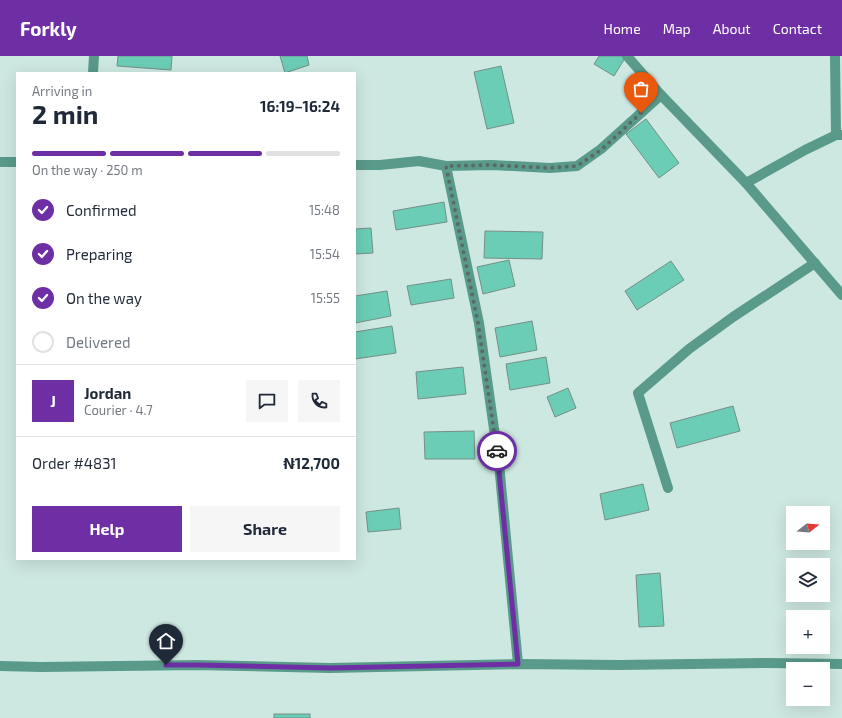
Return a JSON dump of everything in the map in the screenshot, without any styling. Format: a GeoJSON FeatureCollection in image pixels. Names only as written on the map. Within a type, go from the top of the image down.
{"type":"FeatureCollection","features":[{"type":"Feature","properties":{"kind":"street"},"geometry":{"type":"LineString","coordinates":[[93,72],[94,56]]}},
{"type":"Feature","properties":{"kind":"street"},"geometry":{"type":"LineString","coordinates":[[626,56],[661,95],[746,183],[842,294]]}},
{"type":"Feature","properties":{"kind":"street"},"geometry":{"type":"LineString","coordinates":[[746,183],[805,150],[839,135],[836,56]]}},
{"type":"Feature","properties":{"kind":"street"},"geometry":{"type":"LineString","coordinates":[[356,165],[380,165],[419,161],[446,166],[492,165],[550,168],[577,166],[601,150],[661,95]]}},
{"type":"Feature","properties":{"kind":"street"},"geometry":{"type":"LineString","coordinates":[[0,162],[16,162]]}},
{"type":"Feature","properties":{"kind":"street"},"geometry":{"type":"LineString","coordinates":[[446,166],[478,323],[499,464],[518,664]]}},
{"type":"Feature","properties":{"kind":"street"},"geometry":{"type":"LineString","coordinates":[[668,488],[638,393],[695,344],[815,263]]}},
{"type":"Feature","properties":{"kind":"street"},"geometry":{"type":"LineString","coordinates":[[0,666],[41,667],[197,665],[330,668],[518,664],[619,666],[768,662],[842,664]]}},
{"type":"Feature","properties":{"kind":"building"},"geometry":{"type":"Polygon","coordinates":[[[118,56],[172,56],[171,70],[117,66],[118,56]]]}},
{"type":"Feature","properties":{"kind":"building"},"geometry":{"type":"Polygon","coordinates":[[[280,56],[307,56],[309,65],[285,72],[280,56]]]}},
{"type":"Feature","properties":{"kind":"building"},"geometry":{"type":"Polygon","coordinates":[[[599,56],[621,56],[625,58],[614,76],[594,64],[599,56]]]}},
{"type":"Feature","properties":{"kind":"building"},"geometry":{"type":"Polygon","coordinates":[[[501,66],[514,123],[487,129],[474,72],[501,66]]]}},
{"type":"Feature","properties":{"kind":"building"},"geometry":{"type":"Polygon","coordinates":[[[646,119],[679,163],[659,178],[626,134],[646,119]]]}},
{"type":"Feature","properties":{"kind":"building"},"geometry":{"type":"Polygon","coordinates":[[[444,202],[447,222],[396,230],[393,211],[444,202]]]}},
{"type":"Feature","properties":{"kind":"building"},"geometry":{"type":"Polygon","coordinates":[[[371,228],[373,253],[356,254],[356,229],[371,228]]]}},
{"type":"Feature","properties":{"kind":"building"},"geometry":{"type":"Polygon","coordinates":[[[485,231],[543,232],[542,259],[484,258],[485,231]]]}},
{"type":"Feature","properties":{"kind":"building"},"geometry":{"type":"Polygon","coordinates":[[[509,260],[515,286],[483,294],[477,267],[509,260]]]}},
{"type":"Feature","properties":{"kind":"building"},"geometry":{"type":"Polygon","coordinates":[[[671,261],[684,280],[637,310],[625,291],[671,261]]]}},
{"type":"Feature","properties":{"kind":"building"},"geometry":{"type":"Polygon","coordinates":[[[451,279],[454,298],[411,305],[407,286],[451,279]]]}},
{"type":"Feature","properties":{"kind":"building"},"geometry":{"type":"Polygon","coordinates":[[[387,291],[391,316],[356,323],[356,296],[387,291]]]}},
{"type":"Feature","properties":{"kind":"building"},"geometry":{"type":"Polygon","coordinates":[[[532,321],[537,350],[500,357],[495,328],[532,321]]]}},
{"type":"Feature","properties":{"kind":"building"},"geometry":{"type":"Polygon","coordinates":[[[392,326],[396,353],[356,359],[356,332],[392,326]]]}},
{"type":"Feature","properties":{"kind":"building"},"geometry":{"type":"Polygon","coordinates":[[[546,357],[550,383],[510,390],[506,364],[546,357]]]}},
{"type":"Feature","properties":{"kind":"building"},"geometry":{"type":"Polygon","coordinates":[[[463,367],[466,394],[418,399],[416,372],[463,367]]]}},
{"type":"Feature","properties":{"kind":"building"},"geometry":{"type":"Polygon","coordinates":[[[568,388],[576,408],[555,417],[547,397],[568,388]]]}},
{"type":"Feature","properties":{"kind":"building"},"geometry":{"type":"Polygon","coordinates":[[[733,406],[740,431],[677,448],[670,423],[733,406]]]}},
{"type":"Feature","properties":{"kind":"building"},"geometry":{"type":"Polygon","coordinates":[[[474,431],[475,459],[425,459],[424,432],[474,431]]]}},
{"type":"Feature","properties":{"kind":"building"},"geometry":{"type":"Polygon","coordinates":[[[643,484],[649,510],[605,520],[600,494],[643,484]]]}},
{"type":"Feature","properties":{"kind":"building"},"geometry":{"type":"Polygon","coordinates":[[[399,508],[401,529],[368,532],[366,512],[399,508]]]}},
{"type":"Feature","properties":{"kind":"building"},"geometry":{"type":"Polygon","coordinates":[[[660,573],[664,626],[639,627],[636,575],[660,573]]]}},
{"type":"Feature","properties":{"kind":"building"},"geometry":{"type":"Polygon","coordinates":[[[274,714],[310,714],[310,718],[274,718],[274,714]]]}},
{"type":"Feature","properties":{"kind":"way so far"},"geometry":{"type":"LineString","coordinates":[[497,451],[478,323],[446,166],[492,165],[550,168],[577,166],[601,150],[641,113]]}},
{"type":"Feature","properties":{"kind":"route"},"geometry":{"type":"LineString","coordinates":[[166,665],[330,668],[518,664],[497,451]]}}]}
